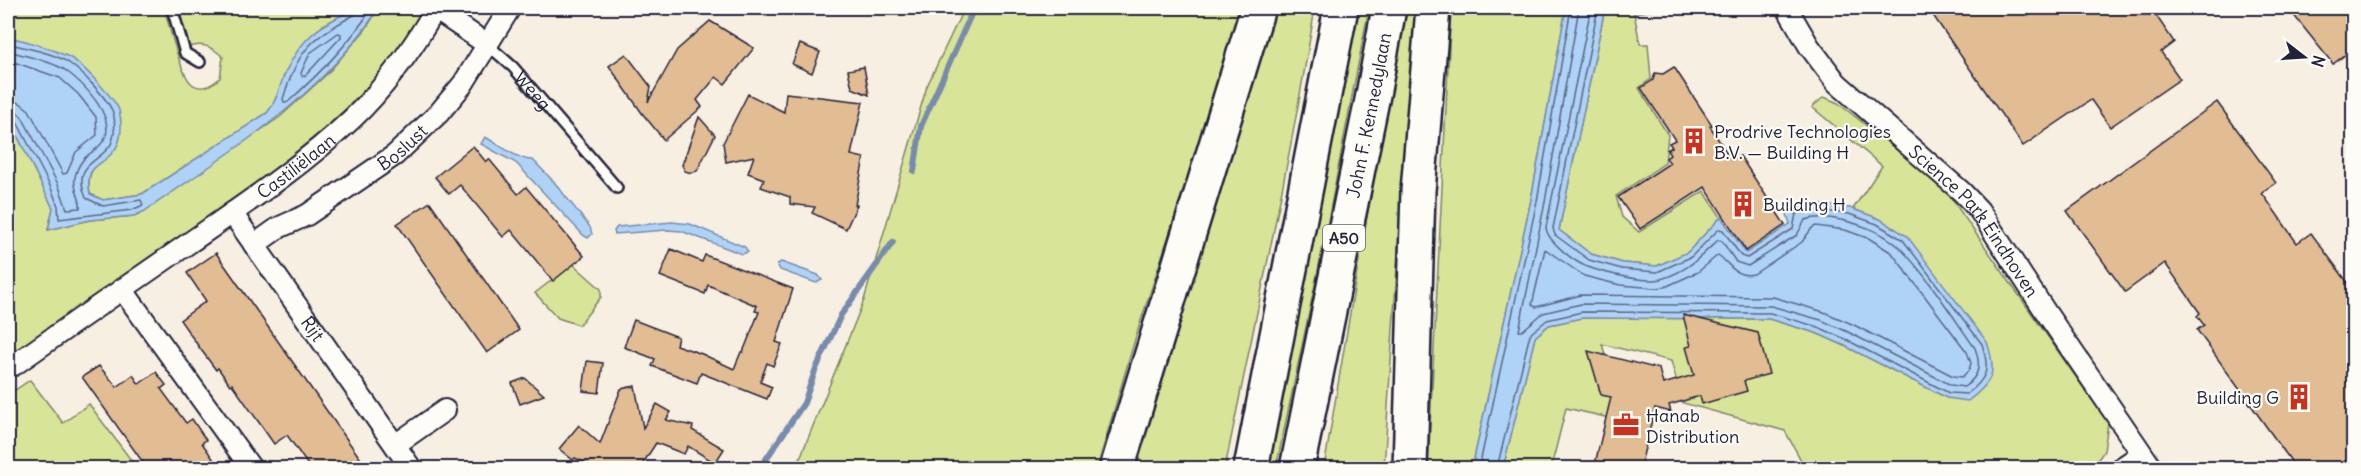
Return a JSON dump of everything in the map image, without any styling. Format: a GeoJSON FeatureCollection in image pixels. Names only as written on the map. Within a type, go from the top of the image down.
{"type":"FeatureCollection","features":[{"type":"Feature","properties":{"kind":"highway"},"geometry":{"type":"LineString","coordinates":[[1118,465],[1258,8]]}},
{"type":"Feature","properties":{"kind":"highway","name":"A50"},"geometry":{"type":"LineString","coordinates":[[1251,468],[1341,8]]}},
{"type":"Feature","properties":{"kind":"highway","name":"John F. Kennedylaan"},"geometry":{"type":"LineString","coordinates":[[1297,468],[1389,8]]}},
{"type":"Feature","properties":{"kind":"highway"},"geometry":{"type":"LineString","coordinates":[[1410,468],[1418,191],[1433,8]]}},
{"type":"Feature","properties":{"kind":"street","name":"Weeg"},"geometry":{"type":"LineString","coordinates":[[435,8],[488,45]]}},
{"type":"Feature","properties":{"kind":"street","name":"Castiliëlaan"},"geometry":{"type":"LineString","coordinates":[[14,364],[232,213],[317,150],[353,118],[386,82],[419,37],[435,8]]}},
{"type":"Feature","properties":{"kind":"street","name":"Boslust"},"geometry":{"type":"LineString","coordinates":[[254,245],[278,228],[307,215],[395,155],[439,114],[463,84],[510,8]]}},
{"type":"Feature","properties":{"kind":"street","name":"Science Park Eindhoven"},"geometry":{"type":"LineString","coordinates":[[1787,8],[1809,46],[1837,83],[1962,192],[1979,210],[2147,461],[2121,468]]}},
{"type":"Feature","properties":{"kind":"street","name":"Rijt"},"geometry":{"type":"LineString","coordinates":[[232,213],[411,468]]}},
{"type":"Feature","properties":{"kind":"street"},"geometry":{"type":"LineString","coordinates":[[122,290],[251,468]]}},
{"type":"Feature","properties":{"kind":"street"},"geometry":{"type":"LineString","coordinates":[[395,445],[445,410]]}},
{"type":"Feature","properties":{"kind":"lane"},"geometry":{"type":"LineString","coordinates":[[172,8],[185,53],[200,62]]}},
{"type":"Feature","properties":{"kind":"lane","name":"Weeg"},"geometry":{"type":"LineString","coordinates":[[488,45],[513,67],[617,188]]}},
{"type":"Feature","properties":{"kind":"green space"},"geometry":{"type":"Polygon","coordinates":[[[8,8],[164,8],[175,48],[187,78],[195,86],[202,87],[220,78],[223,57],[207,46],[188,47],[177,8],[356,8],[323,25],[285,73],[275,103],[267,113],[142,194],[103,200],[90,194],[90,178],[99,162],[116,148],[41,46],[8,37],[8,8]]]}},
{"type":"Feature","properties":{"kind":"green space"},"geometry":{"type":"Polygon","coordinates":[[[379,8],[424,8],[405,40],[382,70],[330,124],[271,171],[8,361],[8,117],[53,208],[48,230],[90,220],[134,216],[280,117],[328,73],[365,30],[379,8]]]}},
{"type":"Feature","properties":{"kind":"green space"},"geometry":{"type":"Polygon","coordinates":[[[964,8],[1243,8],[1136,336],[1097,468],[796,468],[864,300],[927,86],[964,8]]]}},
{"type":"Feature","properties":{"kind":"green space"},"geometry":{"type":"Polygon","coordinates":[[[1269,8],[1315,8],[1284,181],[1225,468],[1135,468],[1269,8]]]}},
{"type":"Feature","properties":{"kind":"green space"},"geometry":{"type":"Polygon","coordinates":[[[1354,8],[1369,8],[1323,247],[1276,468],[1264,468],[1354,8]]]}},
{"type":"Feature","properties":{"kind":"green space"},"geometry":{"type":"Polygon","coordinates":[[[1406,8],[1417,8],[1401,205],[1384,468],[1324,468],[1360,254],[1406,8]]]}},
{"type":"Feature","properties":{"kind":"green space"},"geometry":{"type":"Polygon","coordinates":[[[1451,8],[1566,8],[1531,200],[1472,468],[1428,468],[1451,8]]]}},
{"type":"Feature","properties":{"kind":"green space"},"geometry":{"type":"Polygon","coordinates":[[[1605,8],[1664,8],[1634,13],[1640,44],[1648,44],[1651,79],[1639,88],[1668,135],[1665,163],[1616,196],[1622,217],[1639,232],[1704,191],[1721,217],[1688,252],[1657,266],[1623,263],[1591,254],[1559,230],[1605,8]]]}},
{"type":"Feature","properties":{"kind":"green space"},"geometry":{"type":"Polygon","coordinates":[[[1824,97],[1838,103],[1931,177],[1949,195],[2108,423],[2104,451],[2092,468],[1840,468],[1801,460],[1785,431],[1683,403],[1671,361],[1602,344],[1614,385],[1614,419],[1566,408],[1551,468],[1503,468],[1535,337],[1549,325],[1582,318],[1769,319],[1816,333],[1947,398],[1880,219],[1853,209],[1882,166],[1812,107],[1824,97]]]}},
{"type":"Feature","properties":{"kind":"green space"},"geometry":{"type":"Polygon","coordinates":[[[573,264],[601,289],[601,297],[579,325],[558,318],[535,293],[573,264]]]}},
{"type":"Feature","properties":{"kind":"green space"},"geometry":{"type":"Polygon","coordinates":[[[30,380],[63,423],[89,404],[137,468],[8,468],[8,395],[30,380]]]}},
{"type":"Feature","properties":{"kind":"water"},"geometry":{"type":"Polygon","coordinates":[[[356,8],[379,8],[330,70],[302,96],[242,144],[145,211],[134,216],[90,220],[48,230],[53,208],[8,117],[8,37],[39,45],[74,60],[89,73],[119,110],[121,134],[119,142],[112,153],[90,175],[90,194],[103,200],[142,194],[267,113],[274,103],[292,59],[299,48],[314,32],[356,8]]]}},
{"type":"Feature","properties":{"kind":"water"},"geometry":{"type":"Polygon","coordinates":[[[1566,8],[1605,8],[1559,230],[1591,254],[1623,263],[1657,266],[1688,252],[1721,217],[1746,253],[1790,224],[1786,211],[1813,204],[1850,208],[1880,219],[1907,236],[1987,342],[1992,369],[1983,388],[1968,401],[1947,398],[1816,333],[1769,319],[1582,318],[1549,325],[1535,337],[1503,468],[1472,468],[1531,200],[1566,8]]]}},
{"type":"Feature","properties":{"kind":"water"},"geometry":{"type":"Polygon","coordinates":[[[485,137],[515,155],[533,160],[555,183],[590,227],[592,234],[588,238],[583,235],[516,163],[481,144],[485,137]]]}},
{"type":"Feature","properties":{"kind":"water"},"geometry":{"type":"Polygon","coordinates":[[[672,222],[690,224],[745,247],[748,252],[742,254],[681,231],[615,234],[614,231],[617,227],[672,222]]]}},
{"type":"Feature","properties":{"kind":"water"},"geometry":{"type":"Polygon","coordinates":[[[781,262],[818,275],[822,280],[816,283],[780,270],[777,264],[781,262]]]}},
{"type":"Feature","properties":{"kind":"building"},"geometry":{"type":"Polygon","coordinates":[[[1928,8],[2151,8],[2174,42],[2161,52],[2180,79],[2110,127],[2091,100],[2023,146],[1928,8]]]}},
{"type":"Feature","properties":{"kind":"building"},"geometry":{"type":"Polygon","coordinates":[[[2288,8],[2354,8],[2354,48],[2333,64],[2288,8]]]}},
{"type":"Feature","properties":{"kind":"building"},"geometry":{"type":"Polygon","coordinates":[[[710,21],[754,48],[725,84],[716,77],[697,100],[702,107],[664,140],[609,66],[626,54],[651,87],[648,102],[677,50],[710,21]]]}},
{"type":"Feature","properties":{"kind":"building"},"geometry":{"type":"Polygon","coordinates":[[[800,44],[820,52],[812,73],[792,64],[800,44]]]}},
{"type":"Feature","properties":{"kind":"building"},"geometry":{"type":"Polygon","coordinates":[[[864,67],[869,95],[852,88],[848,70],[864,67]]]}},
{"type":"Feature","properties":{"kind":"building"},"geometry":{"type":"Polygon","coordinates":[[[1674,67],[1712,125],[1710,126],[1731,160],[1740,156],[1785,225],[1746,251],[1705,187],[1640,229],[1618,197],[1670,163],[1666,158],[1670,155],[1667,150],[1672,147],[1669,143],[1675,140],[1641,88],[1653,80],[1655,73],[1663,74],[1674,67]]]}},
{"type":"Feature","properties":{"kind":"building"},"geometry":{"type":"Polygon","coordinates":[[[786,93],[863,102],[851,155],[864,158],[855,205],[857,205],[846,229],[812,213],[815,207],[790,204],[790,197],[761,187],[764,179],[748,173],[754,156],[726,162],[723,143],[748,94],[784,112],[786,93]]]}},
{"type":"Feature","properties":{"kind":"building"},"geometry":{"type":"Polygon","coordinates":[[[2217,102],[2276,183],[2262,193],[2297,243],[2311,233],[2354,291],[2354,463],[2346,468],[2296,468],[2197,330],[2204,325],[2197,316],[2200,313],[2165,263],[2125,292],[2067,211],[2217,102]]]}},
{"type":"Feature","properties":{"kind":"building"},"geometry":{"type":"Polygon","coordinates":[[[699,117],[715,135],[697,171],[691,173],[685,171],[682,165],[699,117]]]}},
{"type":"Feature","properties":{"kind":"building"},"geometry":{"type":"Polygon","coordinates":[[[473,146],[486,162],[489,159],[518,194],[526,187],[584,256],[553,281],[511,230],[503,237],[460,185],[449,194],[435,177],[473,146]]]}},
{"type":"Feature","properties":{"kind":"building"},"geometry":{"type":"Polygon","coordinates":[[[430,202],[519,330],[487,353],[397,224],[430,202]]]}},
{"type":"Feature","properties":{"kind":"building"},"geometry":{"type":"Polygon","coordinates":[[[671,249],[702,262],[705,255],[793,289],[776,342],[782,344],[773,366],[767,363],[760,382],[772,387],[767,399],[701,373],[697,383],[652,366],[655,359],[624,347],[634,320],[678,337],[676,345],[734,369],[743,352],[759,312],[755,311],[757,306],[708,285],[705,294],[660,276],[671,249]]]}},
{"type":"Feature","properties":{"kind":"building"},"geometry":{"type":"Polygon","coordinates":[[[216,253],[367,468],[310,468],[287,435],[274,444],[232,384],[230,385],[218,368],[216,370],[180,320],[206,301],[187,273],[216,253]]]}},
{"type":"Feature","properties":{"kind":"building"},"geometry":{"type":"Polygon","coordinates":[[[1683,315],[1758,333],[1769,374],[1744,381],[1747,391],[1702,404],[1700,396],[1669,405],[1671,412],[1655,408],[1640,468],[1594,468],[1611,397],[1601,395],[1588,351],[1659,369],[1663,384],[1694,375],[1686,347],[1691,346],[1683,315]]]}},
{"type":"Feature","properties":{"kind":"building"},"geometry":{"type":"Polygon","coordinates":[[[587,361],[603,363],[599,393],[583,391],[587,361]]]}},
{"type":"Feature","properties":{"kind":"building"},"geometry":{"type":"Polygon","coordinates":[[[99,366],[117,387],[133,375],[139,384],[156,372],[166,385],[161,389],[186,423],[192,419],[206,440],[202,443],[216,463],[208,468],[147,468],[82,377],[99,366]]]}},
{"type":"Feature","properties":{"kind":"building"},"geometry":{"type":"Polygon","coordinates":[[[525,378],[544,395],[520,404],[512,383],[525,378]]]}},
{"type":"Feature","properties":{"kind":"building"},"geometry":{"type":"Polygon","coordinates":[[[635,386],[643,428],[657,404],[671,412],[666,420],[693,426],[692,430],[724,449],[715,463],[688,446],[684,454],[656,443],[640,468],[595,468],[575,458],[573,460],[559,449],[579,425],[600,444],[621,389],[635,386]]]}},
{"type":"Feature","properties":{"kind":"waterway"},"geometry":{"type":"LineString","coordinates":[[914,171],[921,126],[974,8]]}},
{"type":"Feature","properties":{"kind":"waterway"},"geometry":{"type":"LineString","coordinates":[[760,468],[804,403],[815,371],[841,315],[893,242]]}},
{"type":"Feature","properties":{"kind":"place","name":"Prodrive Technologies B.V. — Building H"},"geometry":{"type":"Point","coordinates":[1694,141]}},
{"type":"Feature","properties":{"kind":"place","name":"Building H"},"geometry":{"type":"Point","coordinates":[1743,204]}},
{"type":"Feature","properties":{"kind":"place","name":"Building G"},"geometry":{"type":"Point","coordinates":[2299,397]}},
{"type":"Feature","properties":{"kind":"place","name":"Hanab Distribution"},"geometry":{"type":"Point","coordinates":[1626,425]}}]}
